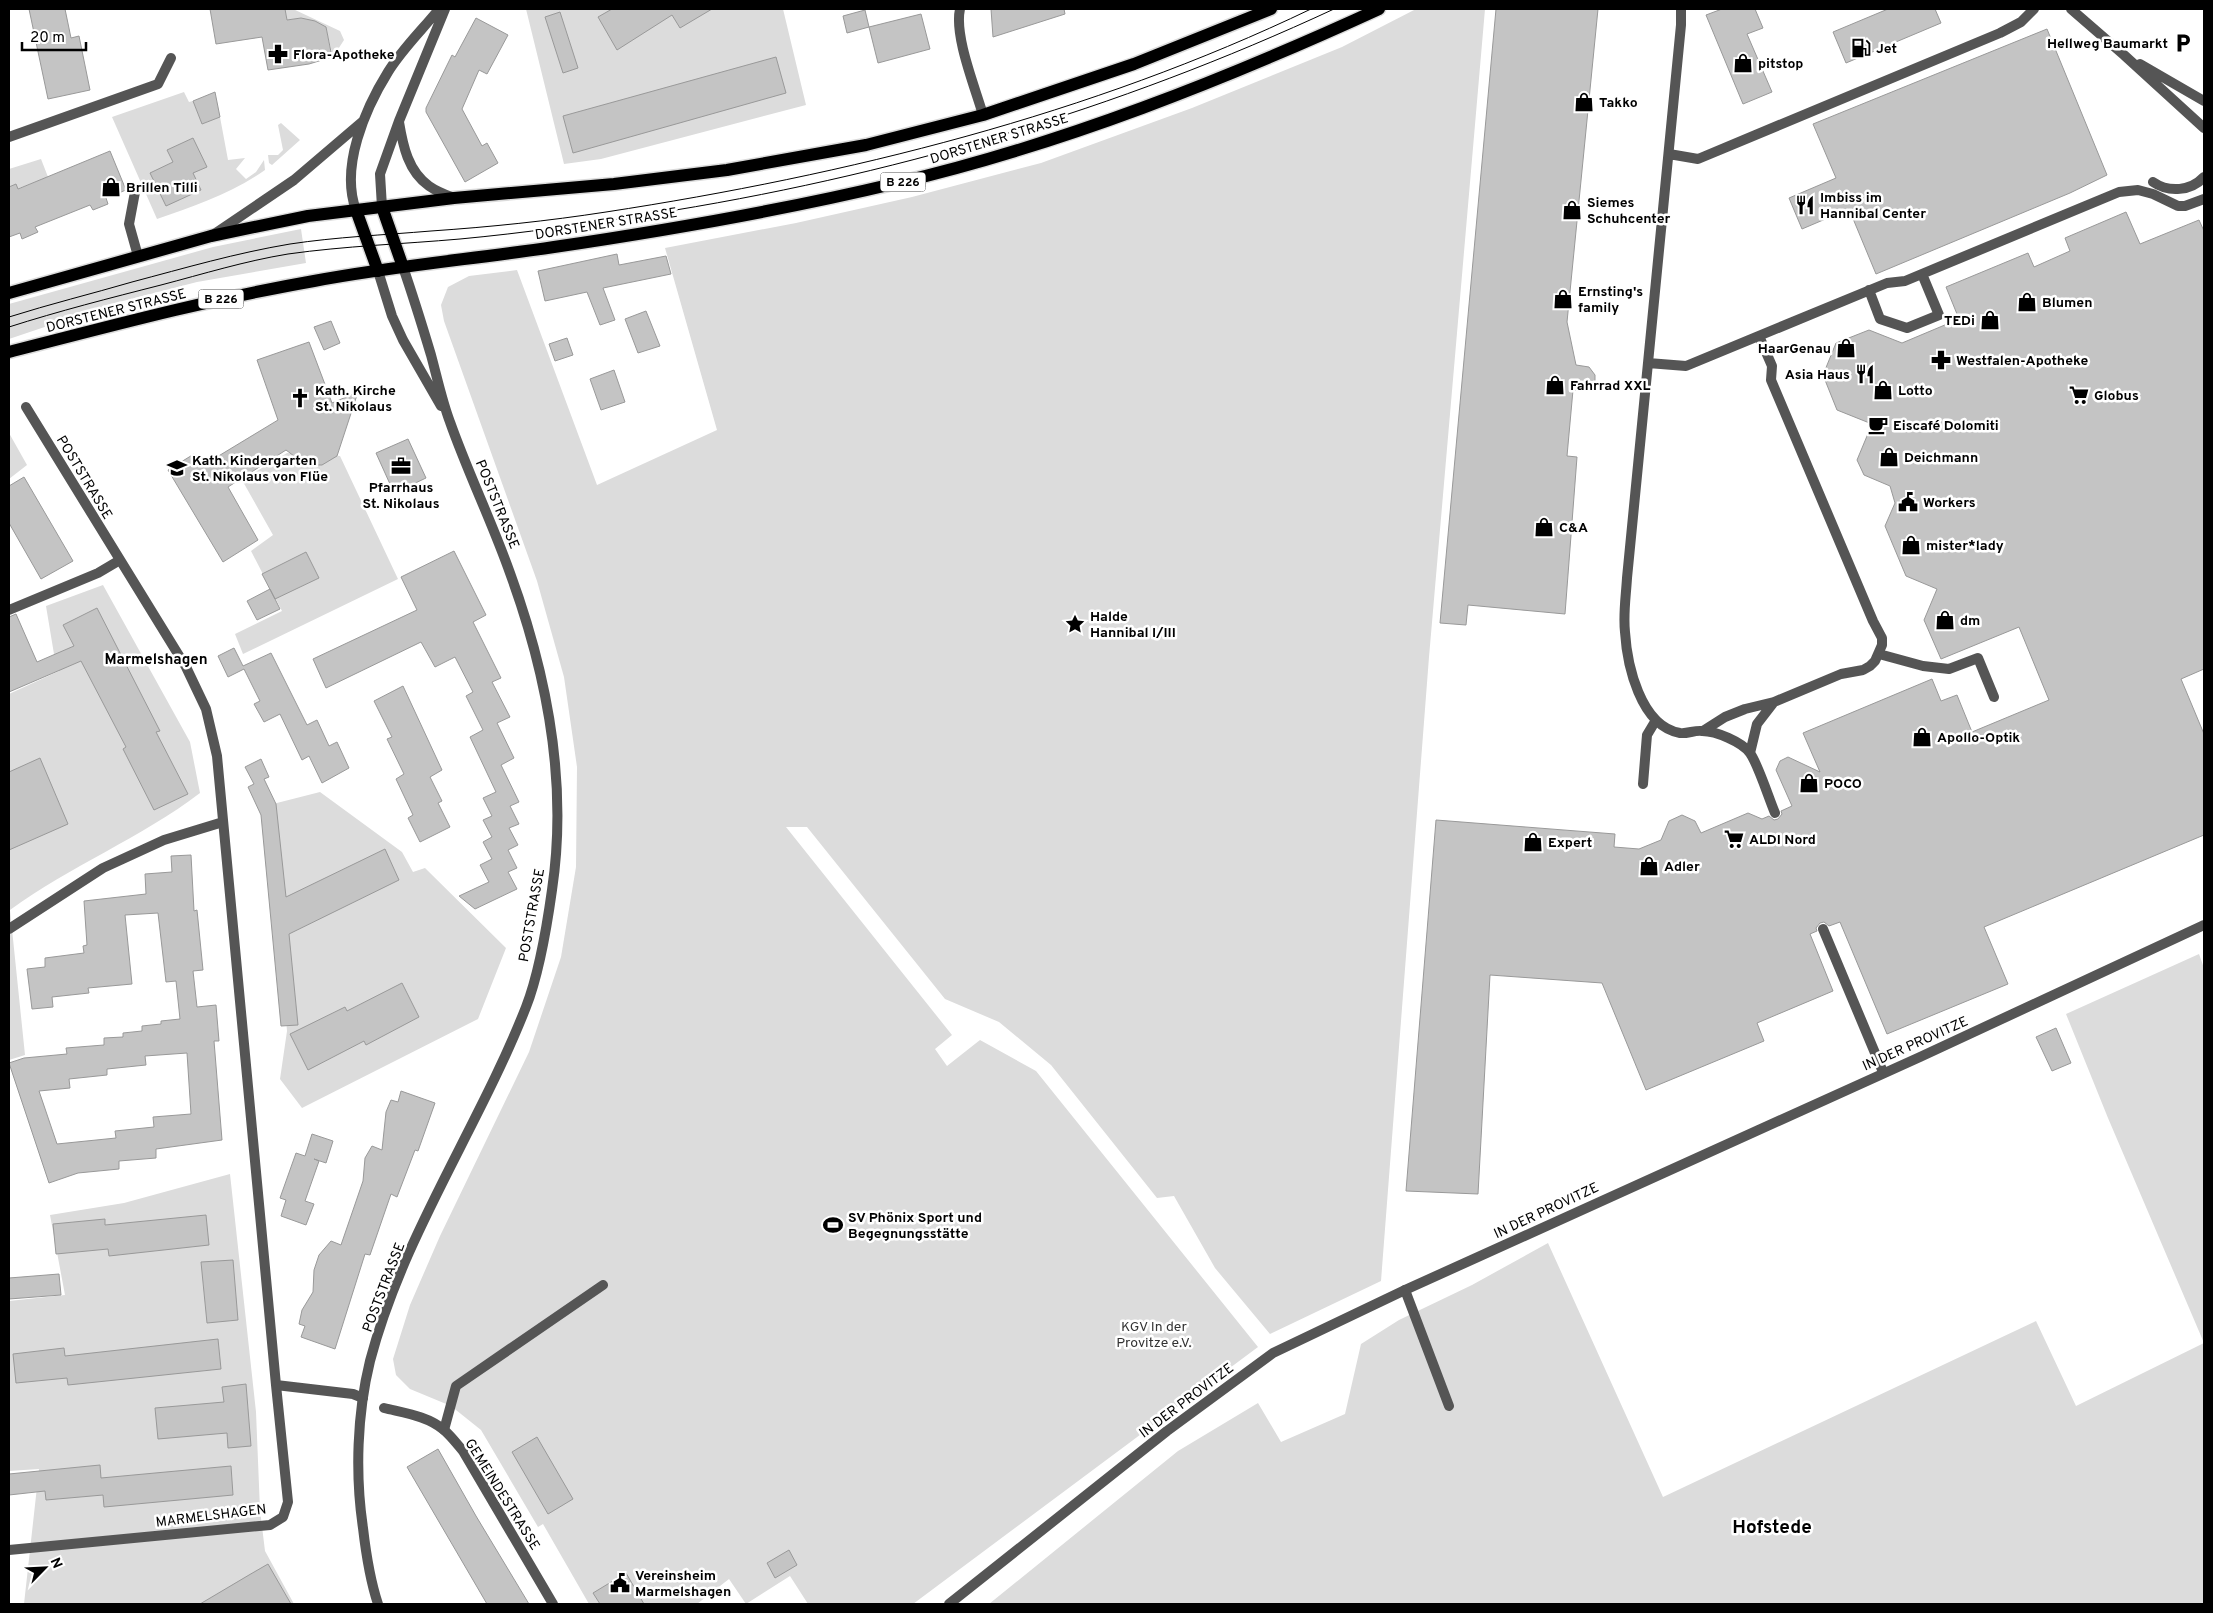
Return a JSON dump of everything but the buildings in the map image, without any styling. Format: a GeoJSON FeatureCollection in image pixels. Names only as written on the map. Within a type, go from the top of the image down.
{"type":"FeatureCollection","features":[{"type":"Feature","properties":{"kind":"main road","name":"DORSTENER STRASSE"},"geometry":{"type":"LineString","coordinates":[[9,293],[211,236],[308,216],[454,198],[614,184],[772,163],[866,145],[983,114],[1134,64],[1271,9]]}},
{"type":"Feature","properties":{"kind":"main road","name":"DORSTENER STRASSE"},"geometry":{"type":"LineString","coordinates":[[9,352],[212,301],[317,280],[637,234],[771,210],[953,169],[1030,147],[1158,101],[1279,54],[1379,9]]}},
{"type":"Feature","properties":{"kind":"main road"},"geometry":{"type":"LineString","coordinates":[[382,207],[403,268]]}},
{"type":"Feature","properties":{"kind":"main road"},"geometry":{"type":"LineString","coordinates":[[356,210],[378,272]]}},
{"type":"Feature","properties":{"kind":"street"},"geometry":{"type":"LineString","coordinates":[[356,210],[351,196],[350,179],[362,122],[389,71],[440,9]]}},
{"type":"Feature","properties":{"kind":"street"},"geometry":{"type":"LineString","coordinates":[[382,207],[380,174],[399,121],[445,9]]}},
{"type":"Feature","properties":{"kind":"street","name":"DORSTENER STRASSE"},"geometry":{"type":"LineString","coordinates":[[960,9],[958,19],[960,29],[983,114]]}},
{"type":"Feature","properties":{"kind":"street"},"geometry":{"type":"LineString","coordinates":[[1681,9],[1669,154],[1627,578],[1624,630],[1634,681],[1645,705],[1656,720],[1667,728],[1680,733],[1703,730],[1722,735],[1750,752]]}},
{"type":"Feature","properties":{"kind":"street"},"geometry":{"type":"LineString","coordinates":[[1669,154],[1698,159],[2000,33],[2020,22],[2034,9]]}},
{"type":"Feature","properties":{"kind":"street"},"geometry":{"type":"LineString","coordinates":[[2071,9],[2124,54],[2204,128]]}},
{"type":"Feature","properties":{"kind":"street"},"geometry":{"type":"LineString","coordinates":[[2124,54],[2204,101]]}},
{"type":"Feature","properties":{"kind":"street"},"geometry":{"type":"LineString","coordinates":[[9,137],[158,84],[171,58]]}},
{"type":"Feature","properties":{"kind":"street"},"geometry":{"type":"LineString","coordinates":[[399,121],[406,156],[413,168],[429,186],[454,198]]}},
{"type":"Feature","properties":{"kind":"street"},"geometry":{"type":"LineString","coordinates":[[211,236],[294,180],[362,122]]}},
{"type":"Feature","properties":{"kind":"street"},"geometry":{"type":"LineString","coordinates":[[2153,194],[2153,182],[2175,190],[2188,188],[2204,176]]}},
{"type":"Feature","properties":{"kind":"street"},"geometry":{"type":"LineString","coordinates":[[1648,363],[1686,366],[1887,283],[1906,281],[2119,192],[2138,190],[2153,194],[2178,206],[2185,206],[2204,200]]}},
{"type":"Feature","properties":{"kind":"street"},"geometry":{"type":"LineString","coordinates":[[134,192],[129,224],[138,256]]}},
{"type":"Feature","properties":{"kind":"street","name":"POSTSTRASSE"},"geometry":{"type":"LineString","coordinates":[[378,1604],[365,1547],[360,1509],[358,1468],[363,1398],[370,1362],[388,1306],[410,1252],[492,1085],[527,1004],[542,945],[553,879],[558,822],[555,767],[547,703],[525,618],[510,573],[449,420],[425,334],[403,268]]}},
{"type":"Feature","properties":{"kind":"street","name":"POSTSTRASSE"},"geometry":{"type":"LineString","coordinates":[[378,272],[392,316],[403,340],[449,420]]}},
{"type":"Feature","properties":{"kind":"street"},"geometry":{"type":"LineString","coordinates":[[1869,290],[1880,319],[1907,328],[1939,315],[1922,274]]}},
{"type":"Feature","properties":{"kind":"street"},"geometry":{"type":"LineString","coordinates":[[1703,730],[1725,717],[1745,709],[1774,702],[1841,674],[1862,670],[1876,661],[1882,638],[1873,621],[1771,380],[1772,366],[1760,336]]}},
{"type":"Feature","properties":{"kind":"street","name":"POSTSTRASSE"},"geometry":{"type":"LineString","coordinates":[[26,407],[186,667],[206,709],[217,756],[276,1385]]}},
{"type":"Feature","properties":{"kind":"street"},"geometry":{"type":"LineString","coordinates":[[9,610],[98,573],[120,560]]}},
{"type":"Feature","properties":{"kind":"street"},"geometry":{"type":"LineString","coordinates":[[1879,654],[1923,666],[1949,669],[1978,658],[1994,698]]}},
{"type":"Feature","properties":{"kind":"street"},"geometry":{"type":"LineString","coordinates":[[1774,702],[1757,724],[1750,752],[1775,813]]}},
{"type":"Feature","properties":{"kind":"street"},"geometry":{"type":"LineString","coordinates":[[1644,784],[1647,735],[1656,720]]}},
{"type":"Feature","properties":{"kind":"street"},"geometry":{"type":"LineString","coordinates":[[9,929],[103,868],[164,840],[222,822]]}},
{"type":"Feature","properties":{"kind":"street","name":"IN DER PROVITZE"},"geometry":{"type":"LineString","coordinates":[[949,1604],[1168,1431],[1273,1353],[1405,1290],[2204,925]]}},
{"type":"Feature","properties":{"kind":"street"},"geometry":{"type":"LineString","coordinates":[[1823,929],[1883,1072]]}},
{"type":"Feature","properties":{"kind":"street"},"geometry":{"type":"LineString","coordinates":[[444,1430],[456,1386],[603,1285]]}},
{"type":"Feature","properties":{"kind":"street"},"geometry":{"type":"LineString","coordinates":[[1405,1290],[1449,1406]]}},
{"type":"Feature","properties":{"kind":"street"},"geometry":{"type":"LineString","coordinates":[[276,1385],[353,1394],[363,1398]]}},
{"type":"Feature","properties":{"kind":"street","name":"MARMELSHAGEN"},"geometry":{"type":"LineString","coordinates":[[9,1550],[270,1525],[283,1517],[288,1502],[276,1385]]}},
{"type":"Feature","properties":{"kind":"street","name":"GEMEINDESTRASSE"},"geometry":{"type":"LineString","coordinates":[[384,1408],[413,1414],[444,1430],[463,1451],[553,1604]]}},
{"type":"Feature","properties":{"kind":"green space"},"geometry":{"type":"Polygon","coordinates":[[[285,9],[293,9],[340,31],[344,40],[333,57],[326,28],[317,22],[313,23],[301,18],[288,20],[289,29],[285,9]]]}},
{"type":"Feature","properties":{"kind":"green space"},"geometry":{"type":"Polygon","coordinates":[[[526,9],[783,9],[806,105],[601,159],[564,164],[526,9]]]}},
{"type":"Feature","properties":{"kind":"green space","name":"KGV In der Provitze e.V."},"geometry":{"type":"Polygon","coordinates":[[[1416,9],[1485,9],[1429,657],[1381,1281],[1270,1334],[1215,1268],[1174,1196],[1157,1198],[1051,1065],[999,1022],[945,999],[807,827],[786,827],[952,1035],[935,1049],[947,1066],[980,1040],[1036,1071],[1258,1347],[913,1604],[808,1604],[790,1576],[746,1604],[729,1579],[697,1604],[589,1604],[543,1524],[538,1527],[481,1430],[451,1406],[410,1389],[396,1375],[393,1359],[410,1305],[440,1236],[529,1052],[561,957],[576,867],[577,767],[564,677],[537,581],[444,321],[441,305],[448,287],[469,276],[517,270],[597,485],[717,430],[665,248],[796,223],[912,197],[1041,163],[1192,108],[1342,47],[1416,9]]]}},
{"type":"Feature","properties":{"kind":"green space"},"geometry":{"type":"Polygon","coordinates":[[[184,92],[189,102],[193,101],[202,124],[220,117],[228,160],[245,158],[236,169],[246,179],[256,172],[264,160],[265,170],[240,186],[199,204],[157,219],[112,117],[184,92]]]}},
{"type":"Feature","properties":{"kind":"green space"},"geometry":{"type":"Polygon","coordinates":[[[281,123],[300,140],[272,165],[269,163],[268,155],[278,155],[283,150],[278,125],[281,123]]]}},
{"type":"Feature","properties":{"kind":"green space"},"geometry":{"type":"Polygon","coordinates":[[[41,159],[48,177],[9,192],[9,169],[41,159]]]}},
{"type":"Feature","properties":{"kind":"green space"},"geometry":{"type":"Polygon","coordinates":[[[301,229],[306,263],[197,282],[119,302],[9,339],[9,304],[213,247],[301,229]]]}},
{"type":"Feature","properties":{"kind":"green space"},"geometry":{"type":"Polygon","coordinates":[[[9,433],[27,465],[9,479],[9,433]]]}},
{"type":"Feature","properties":{"kind":"green space"},"geometry":{"type":"Polygon","coordinates":[[[287,453],[340,456],[398,579],[243,654],[235,634],[282,611],[251,551],[273,535],[242,480],[287,453]]]}},
{"type":"Feature","properties":{"kind":"green space"},"geometry":{"type":"Polygon","coordinates":[[[103,585],[190,742],[200,793],[154,824],[57,879],[10,910],[25,1055],[9,1060],[9,694],[59,671],[54,654],[46,606],[103,585]]]}},
{"type":"Feature","properties":{"kind":"green space"},"geometry":{"type":"Polygon","coordinates":[[[320,792],[402,852],[413,872],[425,868],[506,948],[478,1019],[302,1108],[280,1079],[287,1031],[269,805],[320,792]]]}},
{"type":"Feature","properties":{"kind":"green space"},"geometry":{"type":"Polygon","coordinates":[[[2199,954],[2204,968],[2204,1343],[2066,1014],[2199,954]]]}},
{"type":"Feature","properties":{"kind":"green space"},"geometry":{"type":"Polygon","coordinates":[[[230,1174],[256,1412],[260,1510],[265,1551],[294,1604],[24,1604],[39,1469],[9,1471],[9,1301],[65,1295],[50,1215],[124,1203],[230,1174]]]}},
{"type":"Feature","properties":{"kind":"green space"},"geometry":{"type":"Polygon","coordinates":[[[1548,1243],[1663,1497],[2036,1321],[2076,1406],[2204,1343],[2204,1604],[989,1604],[1178,1451],[1258,1403],[1281,1442],[1345,1414],[1361,1344],[1399,1320],[1472,1285],[1548,1243]]]}},
{"type":"Feature","properties":{"kind":"tram line"},"geometry":{"type":"LineString","coordinates":[[9,317],[191,266],[290,244],[497,226],[584,215],[787,180],[877,159],[966,136],[1054,110],[1142,80],[1227,47],[1311,9]]}},
{"type":"Feature","properties":{"kind":"tram line"},"geometry":{"type":"LineString","coordinates":[[9,327],[224,268],[288,254],[460,239],[556,228],[739,199],[827,181],[914,160],[1000,136],[1085,108],[1169,78],[1252,45],[1334,9]]}},
{"type":"Feature","properties":{"kind":"place","name":"Hellweg Baumarkt"},"geometry":{"type":"Point","coordinates":[2183,43]}},
{"type":"Feature","properties":{"kind":"place","name":"Jet"},"geometry":{"type":"Point","coordinates":[1861,48]}},
{"type":"Feature","properties":{"kind":"place","name":"Flora-Apotheke"},"geometry":{"type":"Point","coordinates":[278,54]}},
{"type":"Feature","properties":{"kind":"place","name":"pitstop"},"geometry":{"type":"Point","coordinates":[1743,63]}},
{"type":"Feature","properties":{"kind":"place","name":"Takko"},"geometry":{"type":"Point","coordinates":[1584,102]}},
{"type":"Feature","properties":{"kind":"place","name":"Brillen Tilli"},"geometry":{"type":"Point","coordinates":[111,187]}},
{"type":"Feature","properties":{"kind":"place","name":"Imbiss im Hannibal Center"},"geometry":{"type":"Point","coordinates":[1805,205]}},
{"type":"Feature","properties":{"kind":"place","name":"Siemes Schuhcenter"},"geometry":{"type":"Point","coordinates":[1572,210]}},
{"type":"Feature","properties":{"kind":"place","name":"Ernsting's family"},"geometry":{"type":"Point","coordinates":[1563,299]}},
{"type":"Feature","properties":{"kind":"place","name":"Blumen"},"geometry":{"type":"Point","coordinates":[2027,302]}},
{"type":"Feature","properties":{"kind":"place","name":"TEDi"},"geometry":{"type":"Point","coordinates":[1990,320]}},
{"type":"Feature","properties":{"kind":"place","name":"HaarGenau"},"geometry":{"type":"Point","coordinates":[1846,348]}},
{"type":"Feature","properties":{"kind":"place","name":"Westfalen-Apotheke"},"geometry":{"type":"Point","coordinates":[1941,360]}},
{"type":"Feature","properties":{"kind":"place","name":"Asia Haus"},"geometry":{"type":"Point","coordinates":[1865,374]}},
{"type":"Feature","properties":{"kind":"place","name":"Fahrrad XXL"},"geometry":{"type":"Point","coordinates":[1555,385]}},
{"type":"Feature","properties":{"kind":"place","name":"Lotto"},"geometry":{"type":"Point","coordinates":[1883,390]}},
{"type":"Feature","properties":{"kind":"place","name":"Globus"},"geometry":{"type":"Point","coordinates":[2079,395]}},
{"type":"Feature","properties":{"kind":"place","name":"Kath. Kirche St. Nikolaus"},"geometry":{"type":"Point","coordinates":[300,398]}},
{"type":"Feature","properties":{"kind":"place","name":"Eiscafé Dolomiti"},"geometry":{"type":"Point","coordinates":[1878,425]}},
{"type":"Feature","properties":{"kind":"place","name":"Deichmann"},"geometry":{"type":"Point","coordinates":[1889,457]}},
{"type":"Feature","properties":{"kind":"place","name":"Pfarrhaus St. Nikolaus"},"geometry":{"type":"Point","coordinates":[401,466]}},
{"type":"Feature","properties":{"kind":"place","name":"Kath. Kindergarten St. Nikolaus von Flüe"},"geometry":{"type":"Point","coordinates":[177,468]}},
{"type":"Feature","properties":{"kind":"place","name":"Workers"},"geometry":{"type":"Point","coordinates":[1908,502]}},
{"type":"Feature","properties":{"kind":"place","name":"C&A"},"geometry":{"type":"Point","coordinates":[1544,527]}},
{"type":"Feature","properties":{"kind":"place","name":"mister*lady"},"geometry":{"type":"Point","coordinates":[1911,545]}},
{"type":"Feature","properties":{"kind":"place","name":"dm"},"geometry":{"type":"Point","coordinates":[1945,620]}},
{"type":"Feature","properties":{"kind":"place","name":"Halde Hannibal I/III"},"geometry":{"type":"Point","coordinates":[1075,624]}},
{"type":"Feature","properties":{"kind":"place","name":"Apollo-Optik"},"geometry":{"type":"Point","coordinates":[1922,737]}},
{"type":"Feature","properties":{"kind":"place","name":"POCO"},"geometry":{"type":"Point","coordinates":[1809,783]}},
{"type":"Feature","properties":{"kind":"place","name":"ALDI Nord"},"geometry":{"type":"Point","coordinates":[1734,839]}},
{"type":"Feature","properties":{"kind":"place","name":"Expert"},"geometry":{"type":"Point","coordinates":[1533,842]}},
{"type":"Feature","properties":{"kind":"place","name":"Adler"},"geometry":{"type":"Point","coordinates":[1649,866]}},
{"type":"Feature","properties":{"kind":"place","name":"SV Phönix Sport und Begegnungsstätte"},"geometry":{"type":"Point","coordinates":[833,1225]}},
{"type":"Feature","properties":{"kind":"place","name":"Vereinsheim Marmelshagen"},"geometry":{"type":"Point","coordinates":[620,1583]}},
{"type":"Feature","properties":{"kind":"district","name":"Marmelshagen"},"geometry":{"type":"Point","coordinates":[156,659]}},
{"type":"Feature","properties":{"kind":"district","name":"Hofstede"},"geometry":{"type":"Point","coordinates":[1772,1526]}}]}
